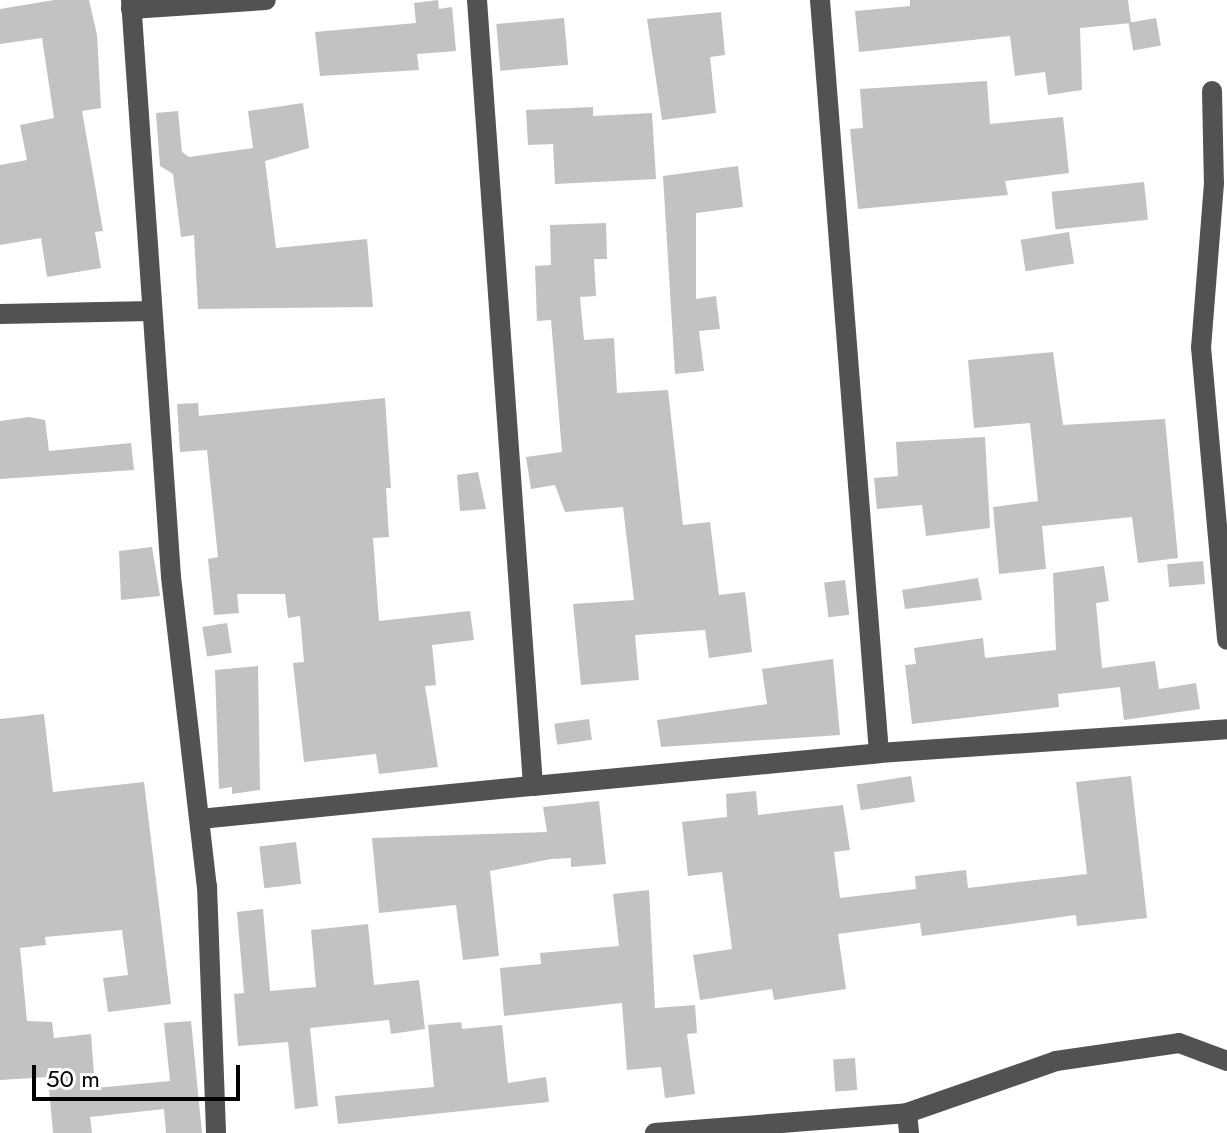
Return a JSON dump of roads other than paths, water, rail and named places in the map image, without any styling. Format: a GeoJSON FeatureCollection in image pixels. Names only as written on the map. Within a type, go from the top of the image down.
{"type":"FeatureCollection","features":[{"type":"Feature","properties":{"kind":"street"},"geometry":{"type":"LineString","coordinates":[[216,1133],[200,819],[171,577],[131,5],[266,0]]}},
{"type":"Feature","properties":{"kind":"street"},"geometry":{"type":"LineString","coordinates":[[477,0],[533,786]]}},
{"type":"Feature","properties":{"kind":"street"},"geometry":{"type":"LineString","coordinates":[[820,0],[879,753]]}},
{"type":"Feature","properties":{"kind":"street"},"geometry":{"type":"LineString","coordinates":[[1212,91],[1214,183],[1201,347],[1227,640]]}},
{"type":"Feature","properties":{"kind":"street"},"geometry":{"type":"LineString","coordinates":[[0,314],[152,311]]}},
{"type":"Feature","properties":{"kind":"street"},"geometry":{"type":"LineString","coordinates":[[200,819],[879,753],[1227,729]]}},
{"type":"Feature","properties":{"kind":"street"},"geometry":{"type":"LineString","coordinates":[[655,1133],[908,1123],[1056,1061],[1179,1043],[1227,1061]]}}]}
